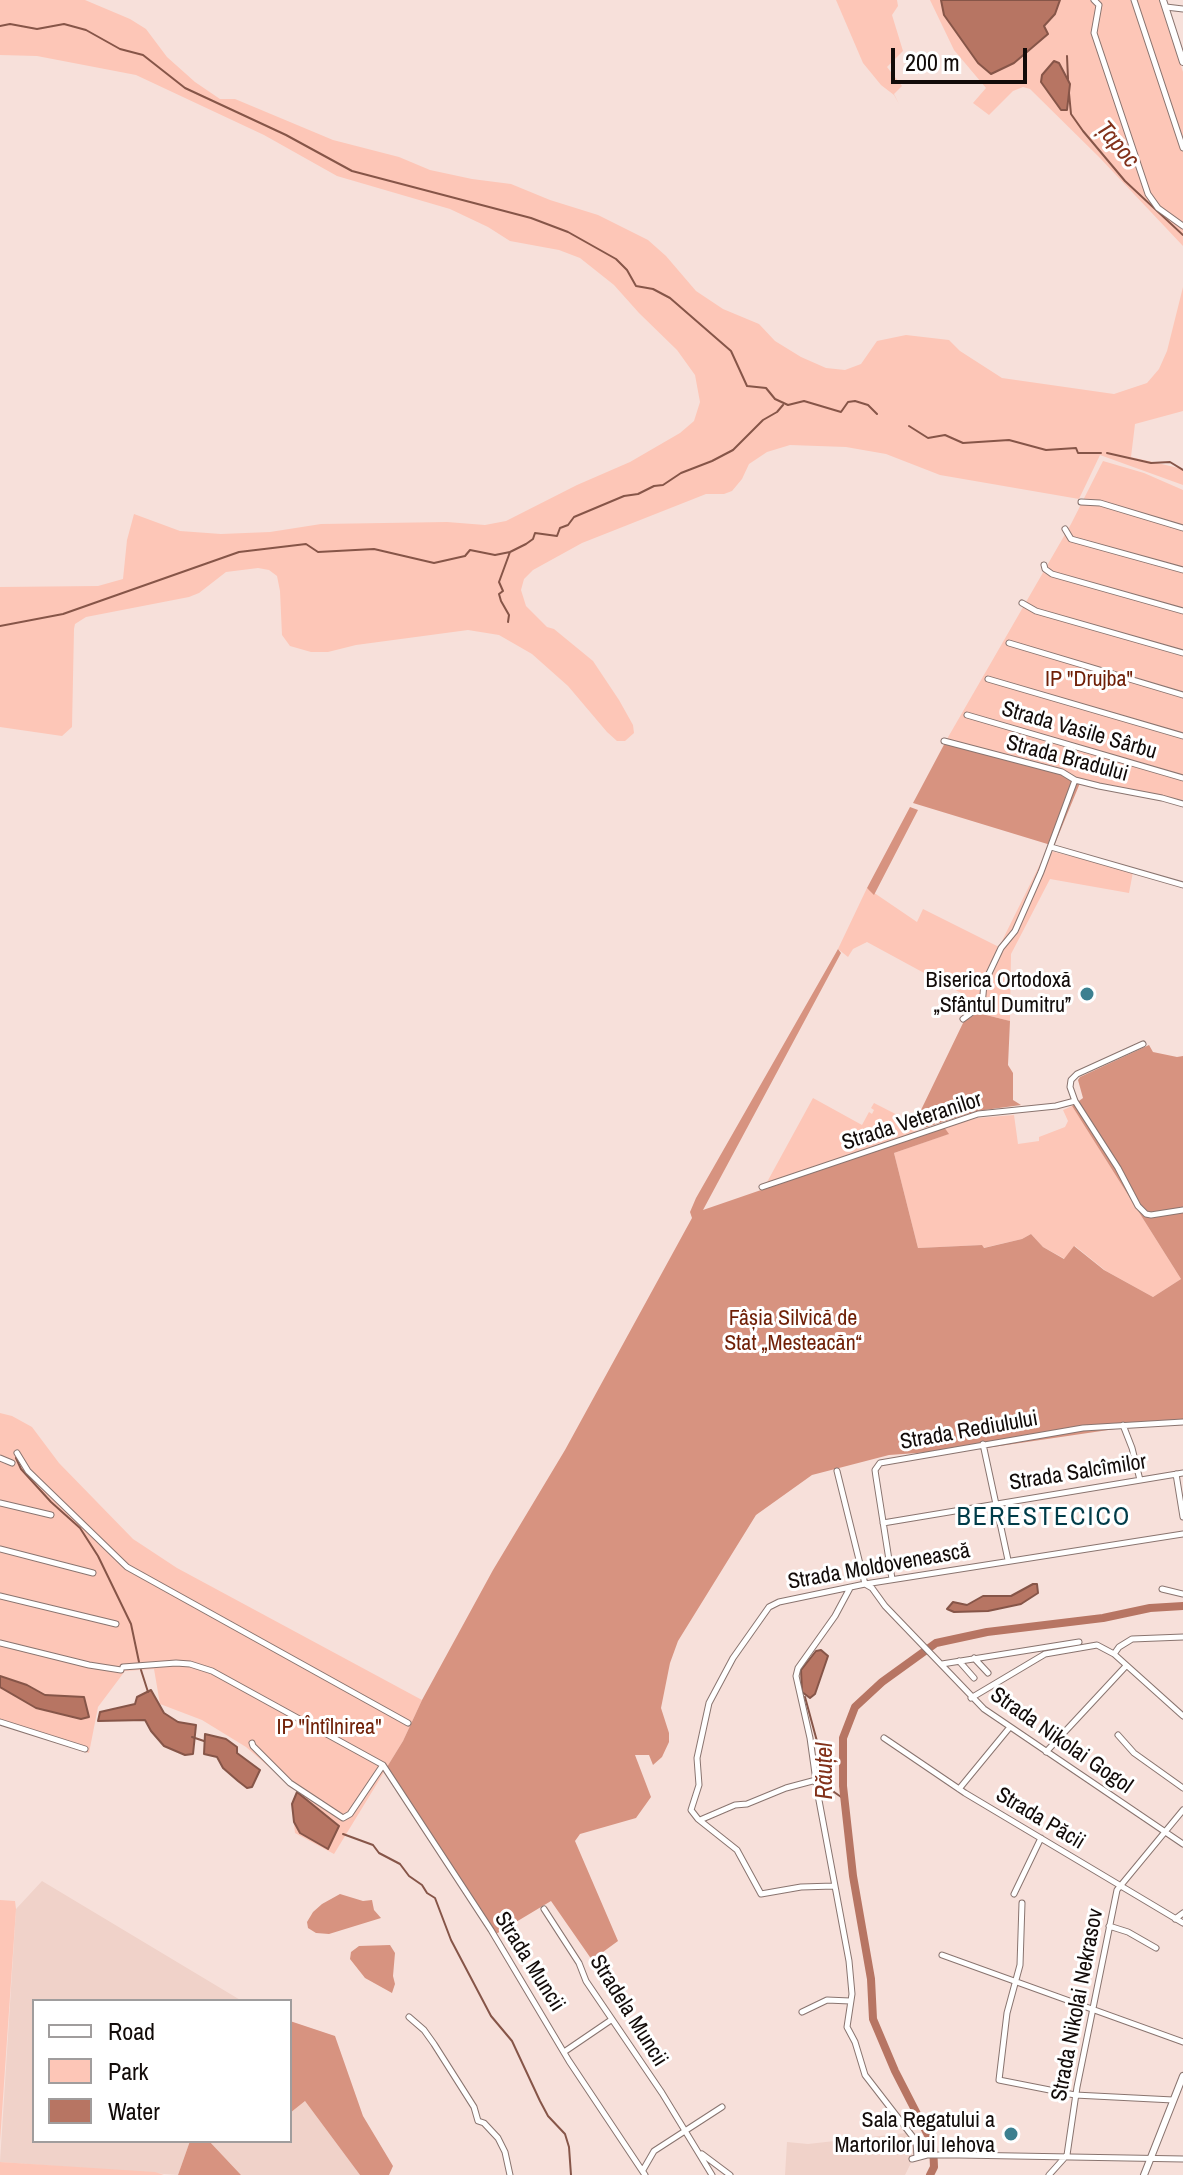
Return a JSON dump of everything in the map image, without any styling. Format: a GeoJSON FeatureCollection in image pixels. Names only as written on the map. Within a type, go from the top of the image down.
{"type":"FeatureCollection","features":[{"type":"Feature","properties":{"kind":"main road"},"geometry":{"type":"LineString","coordinates":[[1164,3],[1183,62]]}},
{"type":"Feature","properties":{"kind":"main road"},"geometry":{"type":"LineString","coordinates":[[1144,2175],[1148,2158],[1183,2076]]}},
{"type":"Feature","properties":{"kind":"street"},"geometry":{"type":"LineString","coordinates":[[1094,0],[1099,5],[1094,33],[1148,194],[1158,208],[1183,226]]}},
{"type":"Feature","properties":{"kind":"street"},"geometry":{"type":"LineString","coordinates":[[1134,0],[1183,148]]}},
{"type":"Feature","properties":{"kind":"street"},"geometry":{"type":"LineString","coordinates":[[1164,3],[1183,9]]}},
{"type":"Feature","properties":{"kind":"street"},"geometry":{"type":"LineString","coordinates":[[1081,502],[1100,503],[1183,528]]}},
{"type":"Feature","properties":{"kind":"street"},"geometry":{"type":"LineString","coordinates":[[1065,529],[1071,539],[1183,570]]}},
{"type":"Feature","properties":{"kind":"street"},"geometry":{"type":"LineString","coordinates":[[1044,565],[1052,574],[1183,611]]}},
{"type":"Feature","properties":{"kind":"street"},"geometry":{"type":"LineString","coordinates":[[1022,603],[1036,611],[1183,653]]}},
{"type":"Feature","properties":{"kind":"street"},"geometry":{"type":"LineString","coordinates":[[1009,643],[1183,695]]}},
{"type":"Feature","properties":{"kind":"street"},"geometry":{"type":"LineString","coordinates":[[988,679],[1183,736]]}},
{"type":"Feature","properties":{"kind":"street","name":"Strada Vasile Sârbu"},"geometry":{"type":"LineString","coordinates":[[967,715],[1183,778]]}},
{"type":"Feature","properties":{"kind":"street","name":"Strada Bradului"},"geometry":{"type":"LineString","coordinates":[[944,741],[1062,772],[1075,780],[1183,804]]}},
{"type":"Feature","properties":{"kind":"street"},"geometry":{"type":"LineString","coordinates":[[963,1019],[982,1005],[984,984],[1001,948],[1015,931],[1051,847],[1075,780]]}},
{"type":"Feature","properties":{"kind":"street"},"geometry":{"type":"LineString","coordinates":[[1051,847],[1183,885]]}},
{"type":"Feature","properties":{"kind":"street"},"geometry":{"type":"LineString","coordinates":[[1143,1044],[1074,1077],[1070,1087],[1075,1101],[1118,1168],[1138,1206],[1146,1214],[1183,1210]]}},
{"type":"Feature","properties":{"kind":"street","name":"Strada Veteranilor"},"geometry":{"type":"LineString","coordinates":[[762,1187],[978,1114],[1056,1106],[1075,1101]]}},
{"type":"Feature","properties":{"kind":"street","name":"Strada Rediulului"},"geometry":{"type":"LineString","coordinates":[[892,1579],[876,1473],[880,1463],[1083,1428],[1183,1422]]}},
{"type":"Feature","properties":{"kind":"street"},"geometry":{"type":"LineString","coordinates":[[1123,1425],[1140,1480]]}},
{"type":"Feature","properties":{"kind":"street"},"geometry":{"type":"LineString","coordinates":[[983,1444],[1008,1560]]}},
{"type":"Feature","properties":{"kind":"street"},"geometry":{"type":"LineString","coordinates":[[17,1453],[28,1471],[127,1567],[408,1723]]}},
{"type":"Feature","properties":{"kind":"street"},"geometry":{"type":"LineString","coordinates":[[0,1458],[12,1463]]}},
{"type":"Feature","properties":{"kind":"street"},"geometry":{"type":"LineString","coordinates":[[837,1471],[865,1584]]}},
{"type":"Feature","properties":{"kind":"street"},"geometry":{"type":"LineString","coordinates":[[1180,1473],[1183,1517]]}},
{"type":"Feature","properties":{"kind":"street","name":"Strada Salcîmilor"},"geometry":{"type":"LineString","coordinates":[[883,1523],[1180,1473]]}},
{"type":"Feature","properties":{"kind":"street"},"geometry":{"type":"LineString","coordinates":[[0,1503],[51,1515]]}},
{"type":"Feature","properties":{"kind":"street","name":"Strada Moldovenească"},"geometry":{"type":"LineString","coordinates":[[700,1820],[693,1814],[691,1805],[699,1785],[697,1758],[705,1715],[713,1693],[733,1658],[764,1613],[775,1603],[892,1579],[1183,1534]]}},
{"type":"Feature","properties":{"kind":"street"},"geometry":{"type":"LineString","coordinates":[[0,1549],[93,1573]]}},
{"type":"Feature","properties":{"kind":"street","name":"Strada Nikolai Gogol"},"geometry":{"type":"LineString","coordinates":[[865,1584],[872,1588],[971,1698],[1183,1844]]}},
{"type":"Feature","properties":{"kind":"street"},"geometry":{"type":"LineString","coordinates":[[850,1588],[797,1672],[849,1961],[852,1994],[846,2023],[863,2071],[916,2141],[915,2158],[937,2155],[1183,2159]]}},
{"type":"Feature","properties":{"kind":"street"},"geometry":{"type":"LineString","coordinates":[[1162,1589],[1183,1594]]}},
{"type":"Feature","properties":{"kind":"street"},"geometry":{"type":"LineString","coordinates":[[0,1596],[116,1624]]}},
{"type":"Feature","properties":{"kind":"street"},"geometry":{"type":"LineString","coordinates":[[1114,1654],[1132,1639],[1183,1637]]}},
{"type":"Feature","properties":{"kind":"street"},"geometry":{"type":"LineString","coordinates":[[941,1664],[1079,1642]]}},
{"type":"Feature","properties":{"kind":"street"},"geometry":{"type":"LineString","coordinates":[[0,1643],[89,1665],[122,1668],[176,1663],[212,1671],[383,1765],[350,1814],[343,1818],[290,1783],[252,1743]]}},
{"type":"Feature","properties":{"kind":"street"},"geometry":{"type":"LineString","coordinates":[[971,1698],[1045,1654],[1097,1645],[1114,1654],[1183,1716]]}},
{"type":"Feature","properties":{"kind":"street"},"geometry":{"type":"LineString","coordinates":[[974,1658],[988,1673]]}},
{"type":"Feature","properties":{"kind":"street"},"geometry":{"type":"LineString","coordinates":[[959,1660],[974,1678]]}},
{"type":"Feature","properties":{"kind":"street"},"geometry":{"type":"LineString","coordinates":[[1046,1752],[1125,1667]]}},
{"type":"Feature","properties":{"kind":"street"},"geometry":{"type":"LineString","coordinates":[[0,1722],[85,1749]]}},
{"type":"Feature","properties":{"kind":"street"},"geometry":{"type":"LineString","coordinates":[[959,1789],[1010,1727]]}},
{"type":"Feature","properties":{"kind":"street"},"geometry":{"type":"LineString","coordinates":[[1118,1735],[1134,1753],[1183,1788]]}},
{"type":"Feature","properties":{"kind":"street","name":"Strada Păcii"},"geometry":{"type":"LineString","coordinates":[[884,1738],[959,1789],[1183,1923]]}},
{"type":"Feature","properties":{"kind":"street","name":"Strada Muncii"},"geometry":{"type":"LineString","coordinates":[[383,1765],[485,1921],[603,2114],[644,2173]]}},
{"type":"Feature","properties":{"kind":"street"},"geometry":{"type":"LineString","coordinates":[[816,1780],[747,1804],[735,1805],[700,1820],[737,1850],[761,1894],[801,1887],[834,1886]]}},
{"type":"Feature","properties":{"kind":"street","name":"Strada Nikolai Nekrasov"},"geometry":{"type":"LineString","coordinates":[[1065,2157],[1109,1926],[1120,1885],[1183,1810]]}},
{"type":"Feature","properties":{"kind":"street"},"geometry":{"type":"LineString","coordinates":[[1014,1894],[1041,1838]]}},
{"type":"Feature","properties":{"kind":"street"},"geometry":{"type":"LineString","coordinates":[[1022,1903],[1020,1965],[1007,2013],[999,2080],[1075,2095],[1173,2100]]}},
{"type":"Feature","properties":{"kind":"street","name":"Stradela Muncii"},"geometry":{"type":"LineString","coordinates":[[544,1909],[575,1957],[586,1981],[662,2093],[712,2175]]}},
{"type":"Feature","properties":{"kind":"street"},"geometry":{"type":"LineString","coordinates":[[1175,1919],[1183,1913]]}},
{"type":"Feature","properties":{"kind":"street"},"geometry":{"type":"LineString","coordinates":[[1109,1926],[1128,1932],[1156,1948]]}},
{"type":"Feature","properties":{"kind":"street"},"geometry":{"type":"LineString","coordinates":[[942,1955],[1183,2042]]}},
{"type":"Feature","properties":{"kind":"street"},"geometry":{"type":"LineString","coordinates":[[802,2012],[827,2000],[850,2001]]}},
{"type":"Feature","properties":{"kind":"street"},"geometry":{"type":"LineString","coordinates":[[409,2017],[434,2044],[474,2107],[478,2121],[498,2138],[510,2175]]}},
{"type":"Feature","properties":{"kind":"street"},"geometry":{"type":"LineString","coordinates":[[564,2052],[611,2020]]}},
{"type":"Feature","properties":{"kind":"street"},"geometry":{"type":"LineString","coordinates":[[644,2173],[654,2151],[722,2107]]}},
{"type":"Feature","properties":{"kind":"street"},"geometry":{"type":"LineString","coordinates":[[699,2151],[730,2175]]}},
{"type":"Feature","properties":{"kind":"street"},"geometry":{"type":"LineString","coordinates":[[1049,2175],[1065,2157]]}},
{"type":"Feature","properties":{"kind":"shaded area"},"geometry":{"type":"Polygon","coordinates":[[[42,1881],[239,1999],[32,1999],[32,2143],[189,2143],[178,2175],[0,2162],[16,1909],[42,1881]]]}},
{"type":"Feature","properties":{"kind":"shaded area"},"geometry":{"type":"Polygon","coordinates":[[[305,2101],[360,2175],[241,2175],[211,2143],[292,2143],[292,2111],[305,2101]]]}},
{"type":"Feature","properties":{"kind":"shaded area"},"geometry":{"type":"Polygon","coordinates":[[[906,2133],[913,2143],[912,2161],[905,2175],[785,2175],[787,2142],[808,2144],[906,2133]]]}},
{"type":"Feature","properties":{"kind":"green space"},"geometry":{"type":"Polygon","coordinates":[[[0,0],[85,0],[146,29],[167,57],[220,99],[235,99],[333,140],[399,157],[430,170],[511,184],[598,215],[648,240],[696,291],[723,309],[759,324],[775,341],[826,368],[845,370],[861,364],[877,341],[906,335],[949,340],[960,351],[1002,378],[1114,394],[1147,383],[1159,369],[1167,351],[1183,287],[1183,411],[1135,424],[1131,457],[1183,469],[1183,485],[1100,455],[1079,499],[940,475],[886,454],[846,447],[790,445],[767,452],[749,464],[732,491],[706,494],[582,543],[533,570],[524,579],[521,590],[526,606],[547,627],[554,629],[593,661],[619,700],[633,725],[634,733],[625,741],[617,741],[607,732],[568,686],[532,654],[499,635],[468,630],[356,645],[328,652],[311,652],[290,646],[282,635],[277,576],[269,570],[258,568],[226,572],[189,597],[86,617],[75,624],[74,629],[72,727],[62,736],[0,727],[0,587],[98,586],[123,579],[127,540],[134,514],[180,531],[221,534],[270,532],[321,524],[447,522],[485,525],[506,521],[630,462],[680,433],[694,421],[700,402],[695,375],[677,350],[614,285],[580,258],[559,250],[510,241],[450,209],[337,176],[264,135],[136,75],[37,56],[0,55],[0,0]]]}},
{"type":"Feature","properties":{"kind":"green space"},"geometry":{"type":"Polygon","coordinates":[[[836,0],[897,0],[898,6],[892,15],[903,51],[887,67],[902,86],[894,94],[899,104],[863,63],[836,0]]]}},
{"type":"Feature","properties":{"kind":"green space"},"geometry":{"type":"Polygon","coordinates":[[[930,0],[1159,0],[1183,72],[1183,246],[1030,89],[1023,87],[1013,91],[989,115],[973,103],[986,88],[954,50],[930,0]]]}},
{"type":"Feature","properties":{"kind":"green space","name":"IP \"Drujba\""},"geometry":{"type":"Polygon","coordinates":[[[1103,461],[1144,473],[1183,490],[1183,800],[1080,779],[947,739],[1071,524],[1103,461]]]}},
{"type":"Feature","properties":{"kind":"green space"},"geometry":{"type":"Polygon","coordinates":[[[947,739],[1062,772],[1080,783],[1054,846],[913,803],[947,739]]]}},
{"type":"Feature","properties":{"kind":"green space"},"geometry":{"type":"Polygon","coordinates":[[[910,807],[918,810],[874,895],[867,888],[910,807]]]}},
{"type":"Feature","properties":{"kind":"green space"},"geometry":{"type":"Polygon","coordinates":[[[1047,850],[1133,872],[1129,893],[1050,879],[1011,954],[1010,1021],[978,1013],[964,1021],[970,1009],[961,993],[867,942],[853,949],[848,957],[838,949],[867,888],[917,922],[923,909],[999,947],[1047,850]]]}},
{"type":"Feature","properties":{"kind":"green space","name":"Fâșia Silvică de Stat „Mesteacăn“"},"geometry":{"type":"Polygon","coordinates":[[[838,949],[841,953],[703,1210],[944,1127],[949,1134],[894,1153],[918,1248],[982,1245],[984,1248],[1031,1234],[1043,1247],[1064,1259],[1074,1246],[1104,1270],[1153,1297],[1181,1279],[1072,1106],[1083,1098],[1078,1080],[1080,1077],[1149,1045],[1153,1052],[1183,1056],[1183,1419],[986,1448],[889,1455],[812,1475],[756,1515],[678,1641],[661,1708],[669,1733],[669,1742],[662,1757],[653,1765],[649,1755],[635,1755],[651,1797],[636,1818],[580,1834],[575,1841],[618,1941],[592,1960],[551,1901],[496,1934],[387,1767],[493,1570],[565,1450],[692,1218],[690,1212],[696,1198],[838,949]]]}},
{"type":"Feature","properties":{"kind":"green space"},"geometry":{"type":"Polygon","coordinates":[[[978,1013],[1010,1021],[1008,1065],[1013,1073],[1013,1100],[1021,1105],[977,1111],[924,1128],[920,1124],[921,1110],[964,1021],[978,1013]]]}},
{"type":"Feature","properties":{"kind":"green space"},"geometry":{"type":"Polygon","coordinates":[[[813,1098],[862,1125],[869,1112],[872,1114],[874,1103],[915,1124],[917,1132],[766,1184],[813,1098]]]}},
{"type":"Feature","properties":{"kind":"green space"},"geometry":{"type":"Polygon","coordinates":[[[1072,1106],[1181,1279],[1153,1297],[1106,1271],[1075,1246],[1065,1259],[1043,1247],[1031,1234],[983,1248],[982,1245],[918,1248],[894,1153],[948,1134],[944,1127],[977,1118],[1014,1115],[1018,1144],[1039,1141],[1039,1137],[1065,1127],[1068,1121],[1063,1110],[1072,1106]]]}},
{"type":"Feature","properties":{"kind":"green space","name":"IP \"Întîlnirea\""},"geometry":{"type":"Polygon","coordinates":[[[0,1413],[32,1427],[59,1463],[133,1539],[177,1568],[422,1700],[403,1741],[334,1854],[295,1833],[292,1804],[297,1791],[246,1747],[202,1720],[160,1704],[154,1669],[125,1671],[98,1707],[89,1753],[0,1724],[0,1413]]]}},
{"type":"Feature","properties":{"kind":"green space"},"geometry":{"type":"Polygon","coordinates":[[[340,1894],[363,1901],[372,1900],[374,1910],[381,1918],[329,1934],[316,1933],[308,1928],[307,1922],[313,1912],[340,1894]]]}},
{"type":"Feature","properties":{"kind":"green space"},"geometry":{"type":"Polygon","coordinates":[[[0,1900],[15,1901],[16,1909],[0,2141],[0,1900]]]}},
{"type":"Feature","properties":{"kind":"green space"},"geometry":{"type":"Polygon","coordinates":[[[390,1945],[395,1953],[392,1993],[365,1978],[350,1959],[351,1952],[359,1946],[390,1945]]]}},
{"type":"Feature","properties":{"kind":"green space"},"geometry":{"type":"Polygon","coordinates":[[[292,2022],[335,2036],[363,2116],[393,2166],[389,2175],[360,2175],[305,2101],[292,2111],[292,2022]]]}},
{"type":"Feature","properties":{"kind":"green space"},"geometry":{"type":"Polygon","coordinates":[[[189,2143],[211,2143],[241,2175],[178,2175],[189,2143]]]}},
{"type":"Feature","properties":{"kind":"green space"},"geometry":{"type":"Polygon","coordinates":[[[0,2162],[155,2172],[164,2175],[0,2175],[0,2162]]]}},
{"type":"Feature","properties":{"kind":"water"},"geometry":{"type":"Polygon","coordinates":[[[941,0],[1060,0],[1055,14],[1044,26],[1048,34],[1014,63],[991,74],[978,63],[944,15],[941,0]]]}},
{"type":"Feature","properties":{"kind":"water"},"geometry":{"type":"Polygon","coordinates":[[[1054,61],[1059,63],[1070,84],[1067,110],[1061,110],[1041,82],[1042,75],[1054,61]]]}},
{"type":"Feature","properties":{"kind":"water"},"geometry":{"type":"Polygon","coordinates":[[[1037,1584],[1038,1593],[1021,1604],[988,1611],[954,1612],[947,1609],[953,1602],[967,1605],[983,1596],[1011,1596],[1037,1584]]]}},
{"type":"Feature","properties":{"kind":"water"},"geometry":{"type":"Polygon","coordinates":[[[821,1650],[828,1656],[815,1694],[810,1698],[802,1692],[801,1670],[816,1651],[821,1650]]]}},
{"type":"Feature","properties":{"kind":"water"},"geometry":{"type":"Polygon","coordinates":[[[0,1676],[45,1695],[84,1697],[89,1717],[81,1719],[36,1708],[0,1687],[0,1676]]]}},
{"type":"Feature","properties":{"kind":"water"},"geometry":{"type":"Polygon","coordinates":[[[151,1690],[164,1713],[178,1722],[196,1725],[193,1754],[185,1755],[164,1746],[145,1720],[98,1721],[100,1712],[135,1704],[137,1697],[151,1690]]]}},
{"type":"Feature","properties":{"kind":"water"},"geometry":{"type":"Polygon","coordinates":[[[205,1734],[226,1739],[237,1747],[237,1753],[260,1770],[252,1787],[247,1788],[238,1781],[223,1768],[217,1757],[204,1754],[205,1734]]]}},
{"type":"Feature","properties":{"kind":"water"},"geometry":{"type":"Polygon","coordinates":[[[297,1792],[339,1826],[328,1849],[300,1833],[294,1822],[292,1804],[297,1792]]]}},
{"type":"Feature","properties":{"kind":"waterway"},"geometry":{"type":"LineString","coordinates":[[0,26],[10,24],[37,29],[64,24],[86,30],[120,49],[143,55],[185,88],[286,135],[352,171],[531,218],[568,232],[616,259],[636,286],[653,289],[670,298],[731,351],[747,386],[766,388],[775,399],[788,405],[804,401],[841,412],[848,402],[855,401],[868,405],[877,414]]}},
{"type":"Feature","properties":{"kind":"waterway","name":"Țapoc"},"geometry":{"type":"LineString","coordinates":[[1067,56],[1068,79]]}},
{"type":"Feature","properties":{"kind":"waterway","name":"Țapoc"},"geometry":{"type":"LineString","coordinates":[[1069,93],[1071,114],[1083,131],[1125,181],[1183,235]]}},
{"type":"Feature","properties":{"kind":"waterway"},"geometry":{"type":"LineString","coordinates":[[508,622],[509,615],[499,594],[503,591],[499,582],[510,552],[533,539],[535,533],[557,536],[560,528],[568,525],[574,517],[624,496],[663,485],[681,473],[733,450],[783,405]]}},
{"type":"Feature","properties":{"kind":"waterway"},"geometry":{"type":"LineString","coordinates":[[909,426],[928,438],[945,435],[963,443],[1009,440],[1046,450],[1076,448],[1078,453],[1101,453]]}},
{"type":"Feature","properties":{"kind":"waterway"},"geometry":{"type":"LineString","coordinates":[[1107,453],[1151,463],[1170,462],[1183,470]]}},
{"type":"Feature","properties":{"kind":"waterway"},"geometry":{"type":"LineString","coordinates":[[0,626],[63,614],[239,552],[306,544],[318,552],[374,549],[434,563],[465,556],[470,550],[495,555],[510,552]]}},
{"type":"Feature","properties":{"kind":"waterway"},"geometry":{"type":"LineString","coordinates":[[16,1458],[21,1469],[51,1502],[80,1528],[98,1556],[131,1624],[139,1662]]}},
{"type":"Feature","properties":{"kind":"waterway","name":"Răuțel"},"geometry":{"type":"LineString","coordinates":[[930,2175],[934,2167],[933,2145],[895,2071],[873,2019],[871,1979],[853,1876],[843,1786],[843,1738],[855,1707],[882,1682],[936,1643],[987,1632],[1183,1606]]}},
{"type":"Feature","properties":{"kind":"waterway"},"geometry":{"type":"LineString","coordinates":[[141,1670],[148,1692]]}},
{"type":"Feature","properties":{"kind":"waterway"},"geometry":{"type":"LineString","coordinates":[[805,1697],[818,1745]]}},
{"type":"Feature","properties":{"kind":"waterway"},"geometry":{"type":"LineString","coordinates":[[192,1737],[204,1741]]}},
{"type":"Feature","properties":{"kind":"waterway"},"geometry":{"type":"LineString","coordinates":[[826,1778],[834,1792],[844,1799]]}},
{"type":"Feature","properties":{"kind":"waterway"},"geometry":{"type":"LineString","coordinates":[[343,1834],[373,1845],[379,1853],[400,1864],[435,1898],[451,1940],[491,2016],[512,2041],[548,2116],[565,2134],[571,2175]]}},
{"type":"Feature","properties":{"kind":"place","name":"Biserica Ortodoxă „Sfântul Dumitru”"},"geometry":{"type":"Point","coordinates":[1087,994]}},
{"type":"Feature","properties":{"kind":"place","name":"Sala Regatului a Martorilor lui Iehova"},"geometry":{"type":"Point","coordinates":[1011,2134]}},
{"type":"Feature","properties":{"kind":"district","name":"BERESTECICO"},"geometry":{"type":"Point","coordinates":[1044,1518]}}]}
